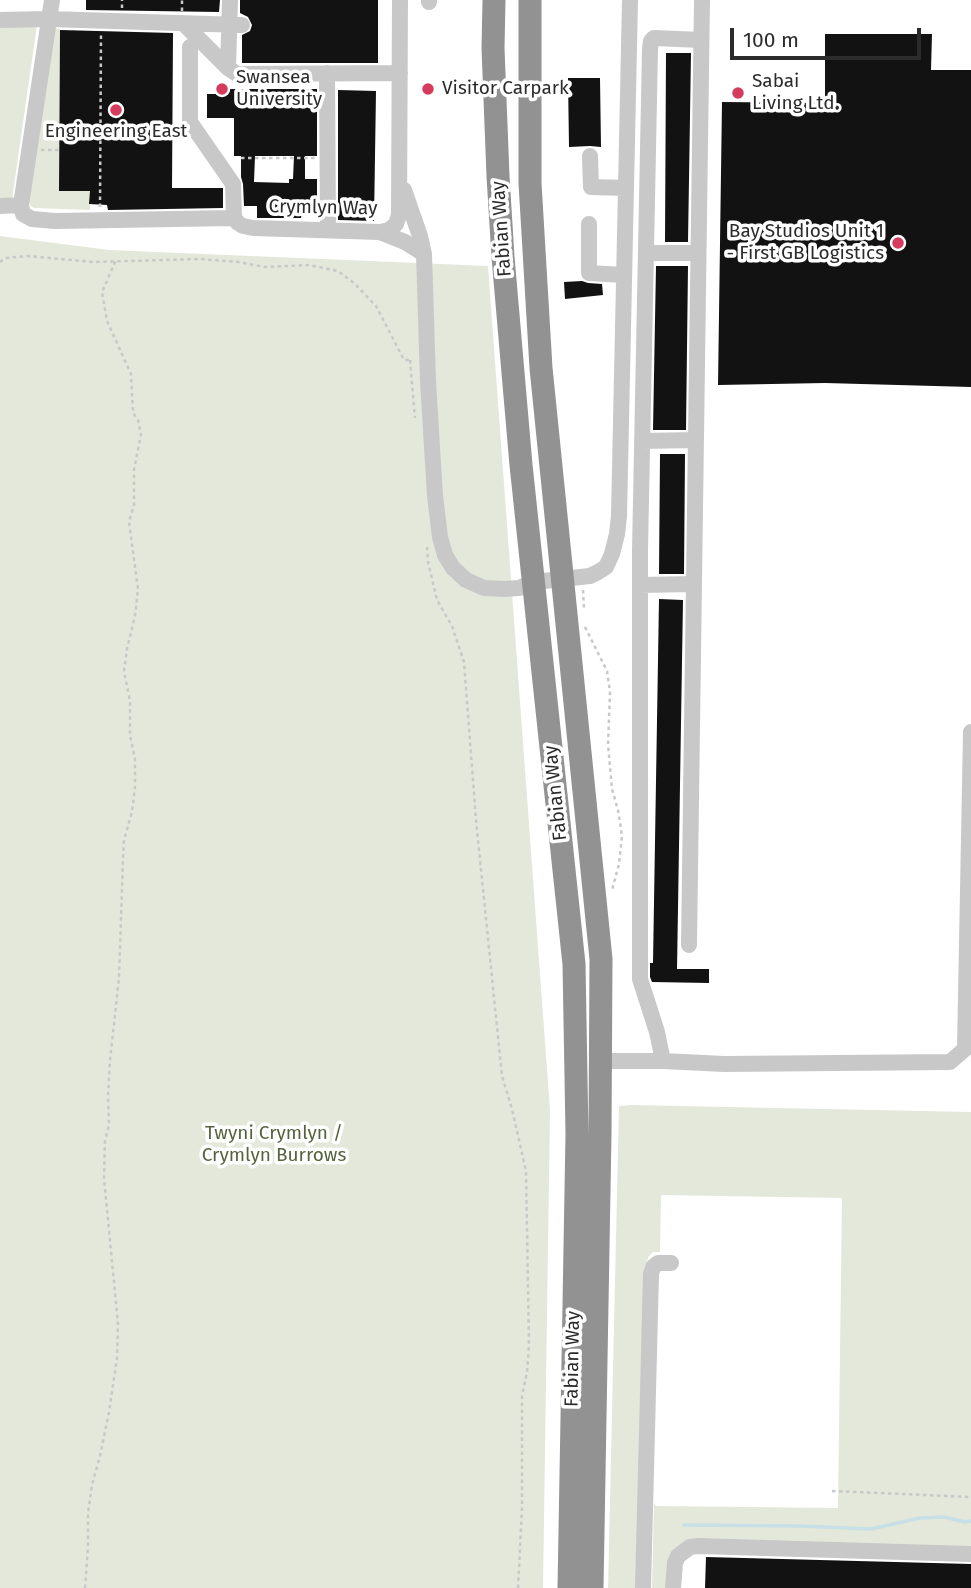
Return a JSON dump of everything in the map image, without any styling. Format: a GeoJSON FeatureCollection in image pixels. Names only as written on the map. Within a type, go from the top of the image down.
{"type":"FeatureCollection","features":[{"type":"Feature","properties":{"kind":"highway","name":"Fabian Way"},"geometry":{"type":"LineString","coordinates":[[494,0],[495,99],[503,257],[519,438],[574,964],[577,1134],[569,1588]]}},
{"type":"Feature","properties":{"kind":"highway","name":"Fabian Way"},"geometry":{"type":"LineString","coordinates":[[530,0],[531,196],[541,368],[572,577],[601,959],[592,1588]]}},
{"type":"Feature","properties":{"kind":"street"},"geometry":{"type":"LineString","coordinates":[[0,206],[20,205],[52,0]]}},
{"type":"Feature","properties":{"kind":"street"},"geometry":{"type":"LineString","coordinates":[[228,68],[235,25],[230,0]]}},
{"type":"Feature","properties":{"kind":"street","name":"Crymlyn Way"},"geometry":{"type":"LineString","coordinates":[[20,205],[23,214],[32,219],[101,221],[230,218],[253,228],[380,232],[389,230],[396,224],[399,215],[400,0]]}},
{"type":"Feature","properties":{"kind":"street"},"geometry":{"type":"LineString","coordinates":[[399,178],[424,254],[435,496],[445,555],[453,568],[466,580],[484,588],[519,588],[534,583],[590,576],[606,567],[612,554],[619,516],[630,0]]}},
{"type":"Feature","properties":{"kind":"street"},"geometry":{"type":"LineString","coordinates":[[689,945],[702,0]]}},
{"type":"Feature","properties":{"kind":"street"},"geometry":{"type":"LineString","coordinates":[[0,20],[235,25]]}},
{"type":"Feature","properties":{"kind":"street"},"geometry":{"type":"LineString","coordinates":[[183,23],[237,74],[400,73]]}},
{"type":"Feature","properties":{"kind":"street"},"geometry":{"type":"LineString","coordinates":[[663,1061],[657,1031],[640,979],[640,586],[651,41],[654,38],[701,40]]}},
{"type":"Feature","properties":{"kind":"street"},"geometry":{"type":"LineString","coordinates":[[190,47],[190,122],[233,184],[230,218]]}},
{"type":"Feature","properties":{"kind":"street"},"geometry":{"type":"LineString","coordinates":[[327,73],[328,230]]}},
{"type":"Feature","properties":{"kind":"street"},"geometry":{"type":"LineString","coordinates":[[590,156],[591,187],[626,188]]}},
{"type":"Feature","properties":{"kind":"street"},"geometry":{"type":"LineString","coordinates":[[589,224],[589,273],[624,275]]}},
{"type":"Feature","properties":{"kind":"street"},"geometry":{"type":"LineString","coordinates":[[380,232],[405,242],[424,254]]}},
{"type":"Feature","properties":{"kind":"street"},"geometry":{"type":"LineString","coordinates":[[646,253],[698,253]]}},
{"type":"Feature","properties":{"kind":"street"},"geometry":{"type":"LineString","coordinates":[[642,441],[696,440]]}},
{"type":"Feature","properties":{"kind":"street"},"geometry":{"type":"LineString","coordinates":[[640,586],[694,584]]}},
{"type":"Feature","properties":{"kind":"street"},"geometry":{"type":"LineString","coordinates":[[600,1061],[724,1064],[950,1062],[965,1049],[971,732]]}},
{"type":"Feature","properties":{"kind":"street"},"geometry":{"type":"LineString","coordinates":[[643,1588],[651,1274],[658,1263],[671,1263]]}},
{"type":"Feature","properties":{"kind":"street"},"geometry":{"type":"LineString","coordinates":[[673,1588],[673,1571],[678,1556],[690,1547],[698,1546],[971,1554]]}},
{"type":"Feature","properties":{"kind":"path"},"geometry":{"type":"LineString","coordinates":[[100,21],[101,221]]}},
{"type":"Feature","properties":{"kind":"path"},"geometry":{"type":"LineString","coordinates":[[241,158],[327,158]]}},
{"type":"Feature","properties":{"kind":"path"},"geometry":{"type":"LineString","coordinates":[[0,262],[5,258],[28,257],[93,262],[200,259],[265,267],[309,265],[338,271],[376,306],[404,360],[427,359]]}},
{"type":"Feature","properties":{"kind":"path"},"geometry":{"type":"LineString","coordinates":[[85,1588],[90,1495],[109,1412],[117,1358],[118,1324],[104,1178],[105,1141],[109,1125],[110,1060],[119,978],[122,859],[135,787],[130,701],[124,671],[138,589],[129,522],[134,505],[134,470],[141,434],[138,420],[133,413],[131,374],[107,321],[102,292],[116,260]]}},
{"type":"Feature","properties":{"kind":"path"},"geometry":{"type":"LineString","coordinates":[[410,360],[415,422]]}},
{"type":"Feature","properties":{"kind":"path"},"geometry":{"type":"LineString","coordinates":[[427,548],[437,600],[452,626],[464,662],[476,820],[502,1076],[526,1171],[529,1346],[522,1396],[522,1508],[518,1588]]}},
{"type":"Feature","properties":{"kind":"path"},"geometry":{"type":"LineString","coordinates":[[832,1491],[971,1497]]}},
{"type":"Feature","properties":{"kind":"green space"},"geometry":{"type":"Polygon","coordinates":[[[0,24],[37,25],[12,200],[0,201],[0,24]]]}},
{"type":"Feature","properties":{"kind":"green space"},"geometry":{"type":"Polygon","coordinates":[[[54,28],[60,29],[59,191],[90,191],[90,210],[34,208],[29,202],[54,28]]]}},
{"type":"Feature","properties":{"kind":"green space","name":"Twyni Crymlyn / Crymlyn Burrows"},"geometry":{"type":"Polygon","coordinates":[[[0,236],[109,250],[488,266],[550,1110],[543,1588],[0,1588],[0,236]]]}},
{"type":"Feature","properties":{"kind":"green space"},"geometry":{"type":"Polygon","coordinates":[[[619,1106],[971,1112],[971,1548],[688,1542],[668,1588],[652,1588],[654,1503],[656,1506],[838,1508],[842,1198],[661,1195],[660,1252],[653,1252],[649,1256],[644,1268],[640,1588],[608,1588],[619,1106]]]}},
{"type":"Feature","properties":{"kind":"building"},"geometry":{"type":"Polygon","coordinates":[[[86,0],[220,0],[219,12],[86,10],[86,0]]]}},
{"type":"Feature","properties":{"kind":"building"},"geometry":{"type":"Polygon","coordinates":[[[240,0],[378,0],[378,63],[242,63],[242,35],[250,31],[252,25],[248,17],[240,13],[240,0]]]}},
{"type":"Feature","properties":{"kind":"building","name":"Engineering East"},"geometry":{"type":"Polygon","coordinates":[[[60,30],[173,33],[172,188],[223,188],[223,208],[108,210],[107,205],[89,204],[90,191],[59,191],[60,30]]]}},
{"type":"Feature","properties":{"kind":"building","name":"Bay Studios Unit 1 - First GB Logistics"},"geometry":{"type":"Polygon","coordinates":[[[825,34],[932,34],[931,70],[971,70],[971,387],[825,383],[718,385],[722,102],[825,103],[825,34]]]}},
{"type":"Feature","properties":{"kind":"building"},"geometry":{"type":"Polygon","coordinates":[[[666,53],[691,53],[688,242],[665,242],[666,53]]]}},
{"type":"Feature","properties":{"kind":"building"},"geometry":{"type":"Polygon","coordinates":[[[568,78],[600,78],[601,147],[569,147],[568,78]]]}},
{"type":"Feature","properties":{"kind":"building"},"geometry":{"type":"Polygon","coordinates":[[[217,89],[317,89],[317,156],[305,156],[305,179],[317,179],[317,212],[302,212],[301,218],[257,218],[257,206],[244,206],[241,156],[234,156],[234,118],[207,118],[207,94],[217,94],[217,89]],[[255,156],[254,182],[289,183],[289,179],[293,179],[294,156],[255,156]]]}},
{"type":"Feature","properties":{"kind":"building"},"geometry":{"type":"Polygon","coordinates":[[[338,90],[376,91],[374,221],[338,220],[338,90]]]}},
{"type":"Feature","properties":{"kind":"building"},"geometry":{"type":"Polygon","coordinates":[[[656,266],[688,266],[686,430],[653,430],[656,266]]]}},
{"type":"Feature","properties":{"kind":"building"},"geometry":{"type":"Polygon","coordinates":[[[564,282],[602,284],[603,295],[565,299],[564,282]]]}},
{"type":"Feature","properties":{"kind":"building"},"geometry":{"type":"Polygon","coordinates":[[[660,454],[685,454],[684,574],[659,574],[660,454]]]}},
{"type":"Feature","properties":{"kind":"building"},"geometry":{"type":"Polygon","coordinates":[[[659,599],[683,600],[677,969],[709,969],[709,983],[652,982],[650,977],[650,963],[653,963],[659,599]]]}},
{"type":"Feature","properties":{"kind":"building"},"geometry":{"type":"Polygon","coordinates":[[[706,1557],[971,1564],[971,1588],[705,1588],[706,1557]]]}},
{"type":"Feature","properties":{"kind":"waterway"},"geometry":{"type":"LineString","coordinates":[[684,1525],[871,1529],[920,1518],[944,1517],[971,1521]]}},
{"type":"Feature","properties":{"kind":"place","name":"Swansea University"},"geometry":{"type":"Point","coordinates":[222,89]}},
{"type":"Feature","properties":{"kind":"place","name":"Visitor Carpark"},"geometry":{"type":"Point","coordinates":[428,89]}},
{"type":"Feature","properties":{"kind":"place","name":"Sabai Living Ltd."},"geometry":{"type":"Point","coordinates":[738,93]}},
{"type":"Feature","properties":{"kind":"place","name":"Engineering East"},"geometry":{"type":"Point","coordinates":[116,110]}},
{"type":"Feature","properties":{"kind":"place","name":"Bay Studios Unit 1 - First GB Logistics"},"geometry":{"type":"Point","coordinates":[898,243]}}]}
